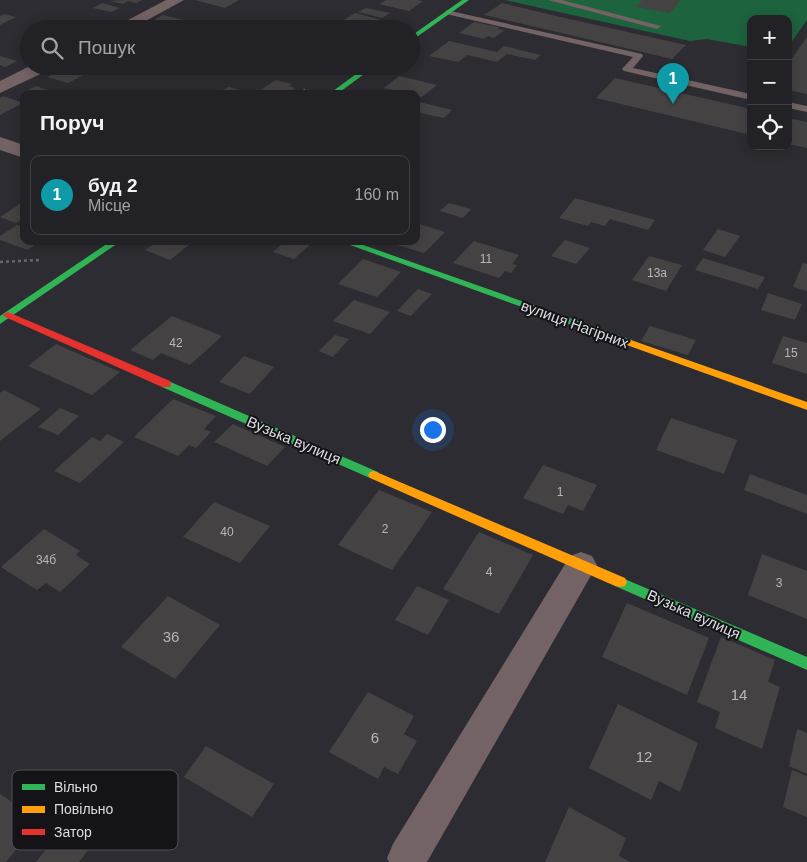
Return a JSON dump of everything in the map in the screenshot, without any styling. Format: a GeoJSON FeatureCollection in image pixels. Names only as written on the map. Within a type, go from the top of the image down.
{"type":"FeatureCollection","features":[{"type":"Feature","properties":{"kind":"street"},"geometry":{"type":"LineString","coordinates":[[137,20],[177,0]]}},
{"type":"Feature","properties":{"kind":"street"},"geometry":{"type":"LineString","coordinates":[[420,33],[466,0]]}},
{"type":"Feature","properties":{"kind":"street"},"geometry":{"type":"LineString","coordinates":[[0,88],[25,75]]}},
{"type":"Feature","properties":{"kind":"street"},"geometry":{"type":"LineString","coordinates":[[338,90],[359,75]]}},
{"type":"Feature","properties":{"kind":"street"},"geometry":{"type":"LineString","coordinates":[[0,143],[20,150]]}},
{"type":"Feature","properties":{"kind":"street"},"geometry":{"type":"LineString","coordinates":[[4,318],[111,245]]}},
{"type":"Feature","properties":{"kind":"street","name":"вулиця Нагірних"},"geometry":{"type":"LineString","coordinates":[[354,245],[807,406]]}},
{"type":"Feature","properties":{"kind":"street","name":"Вузька вулиця"},"geometry":{"type":"LineString","coordinates":[[4,318],[581,564],[807,664]]}},
{"type":"Feature","properties":{"kind":"street"},"geometry":{"type":"LineString","coordinates":[[407,858],[581,564]]}},
{"type":"Feature","properties":{"kind":"lane"},"geometry":{"type":"LineString","coordinates":[[552,0],[657,26]]}},
{"type":"Feature","properties":{"kind":"lane"},"geometry":{"type":"LineString","coordinates":[[449,12],[639,56],[627,69],[747,96]]}},
{"type":"Feature","properties":{"kind":"lane"},"geometry":{"type":"LineString","coordinates":[[792,106],[807,109]]}},
{"type":"Feature","properties":{"kind":"green space"},"geometry":{"type":"Polygon","coordinates":[[[505,0],[807,0],[807,20],[792,41],[792,15],[747,15],[747,46],[707,39],[690,41],[505,0]]]}},
{"type":"Feature","properties":{"kind":"building"},"geometry":{"type":"Polygon","coordinates":[[[142,0],[136,3],[128,1],[123,4],[110,1],[142,0]]]}},
{"type":"Feature","properties":{"kind":"building"},"geometry":{"type":"Polygon","coordinates":[[[195,0],[239,0],[225,8],[195,0]]]}},
{"type":"Feature","properties":{"kind":"building"},"geometry":{"type":"Polygon","coordinates":[[[386,0],[423,1],[409,11],[379,4],[386,0]]]}},
{"type":"Feature","properties":{"kind":"building"},"geometry":{"type":"Polygon","coordinates":[[[642,0],[681,0],[670,13],[636,7],[642,0]]]}},
{"type":"Feature","properties":{"kind":"building"},"geometry":{"type":"Polygon","coordinates":[[[102,3],[120,8],[111,12],[93,8],[102,3]]]}},
{"type":"Feature","properties":{"kind":"building"},"geometry":{"type":"Polygon","coordinates":[[[502,3],[686,45],[672,59],[484,15],[502,3]]]}},
{"type":"Feature","properties":{"kind":"building"},"geometry":{"type":"Polygon","coordinates":[[[366,8],[390,13],[382,18],[358,12],[366,8]]]}},
{"type":"Feature","properties":{"kind":"building"},"geometry":{"type":"Polygon","coordinates":[[[355,13],[381,20],[344,20],[355,13]]]}},
{"type":"Feature","properties":{"kind":"building"},"geometry":{"type":"Polygon","coordinates":[[[4,14],[16,17],[0,25],[0,16],[4,14]]]}},
{"type":"Feature","properties":{"kind":"building"},"geometry":{"type":"Polygon","coordinates":[[[163,15],[184,20],[154,20],[163,15]]]}},
{"type":"Feature","properties":{"kind":"building"},"geometry":{"type":"Polygon","coordinates":[[[474,22],[505,30],[494,38],[488,36],[484,39],[459,33],[474,22]]]}},
{"type":"Feature","properties":{"kind":"building"},"geometry":{"type":"Polygon","coordinates":[[[807,37],[807,94],[792,91],[792,58],[807,37]]]}},
{"type":"Feature","properties":{"kind":"building"},"geometry":{"type":"Polygon","coordinates":[[[449,41],[497,52],[504,46],[541,55],[535,60],[507,54],[497,62],[467,55],[458,62],[429,56],[449,41]]]}},
{"type":"Feature","properties":{"kind":"building"},"geometry":{"type":"Polygon","coordinates":[[[0,56],[17,61],[5,67],[0,65],[0,56]]]}},
{"type":"Feature","properties":{"kind":"building"},"geometry":{"type":"Polygon","coordinates":[[[51,75],[84,75],[68,83],[47,77],[51,75]]]}},
{"type":"Feature","properties":{"kind":"building"},"geometry":{"type":"Polygon","coordinates":[[[399,76],[437,85],[422,97],[420,97],[420,90],[392,90],[384,88],[399,76]]]}},
{"type":"Feature","properties":{"kind":"building"},"geometry":{"type":"Polygon","coordinates":[[[615,78],[747,108],[747,134],[596,98],[615,78]]]}},
{"type":"Feature","properties":{"kind":"building"},"geometry":{"type":"Polygon","coordinates":[[[276,80],[292,84],[289,86],[295,88],[292,90],[261,90],[276,80]]]}},
{"type":"Feature","properties":{"kind":"building"},"geometry":{"type":"Polygon","coordinates":[[[36,86],[47,90],[28,90],[36,86]]]}},
{"type":"Feature","properties":{"kind":"building"},"geometry":{"type":"Polygon","coordinates":[[[229,87],[239,90],[223,90],[229,87]]]}},
{"type":"Feature","properties":{"kind":"building"},"geometry":{"type":"Polygon","coordinates":[[[3,96],[20,102],[20,105],[0,115],[0,98],[3,96]]]}},
{"type":"Feature","properties":{"kind":"building"},"geometry":{"type":"Polygon","coordinates":[[[420,102],[452,110],[444,118],[420,113],[420,102]]]}},
{"type":"Feature","properties":{"kind":"building"},"geometry":{"type":"Polygon","coordinates":[[[792,119],[807,122],[807,148],[792,145],[792,119]]]}},
{"type":"Feature","properties":{"kind":"building"},"geometry":{"type":"Polygon","coordinates":[[[575,198],[655,220],[648,230],[610,219],[605,226],[591,222],[588,226],[559,218],[575,198]]]}},
{"type":"Feature","properties":{"kind":"building"},"geometry":{"type":"Polygon","coordinates":[[[449,203],[471,209],[463,218],[440,211],[449,203]]]}},
{"type":"Feature","properties":{"kind":"building"},"geometry":{"type":"Polygon","coordinates":[[[20,204],[20,220],[16,223],[0,217],[20,204]]]}},
{"type":"Feature","properties":{"kind":"building"},"geometry":{"type":"Polygon","coordinates":[[[420,224],[445,232],[424,253],[397,245],[420,245],[420,224]]]}},
{"type":"Feature","properties":{"kind":"building"},"geometry":{"type":"Polygon","coordinates":[[[17,225],[20,226],[20,245],[35,245],[28,250],[0,240],[0,236],[17,225]]]}},
{"type":"Feature","properties":{"kind":"building"},"geometry":{"type":"Polygon","coordinates":[[[718,229],[740,236],[725,257],[703,250],[718,229]]]}},
{"type":"Feature","properties":{"kind":"building"},"geometry":{"type":"Polygon","coordinates":[[[565,240],[590,248],[576,264],[551,256],[565,240]]]}},
{"type":"Feature","properties":{"kind":"building"},"geometry":{"type":"Polygon","coordinates":[[[474,241],[519,255],[512,264],[517,265],[511,273],[505,271],[499,278],[453,263],[474,241]]]}},
{"type":"Feature","properties":{"kind":"building"},"geometry":{"type":"Polygon","coordinates":[[[152,245],[189,245],[170,260],[145,250],[152,245]]]}},
{"type":"Feature","properties":{"kind":"building"},"geometry":{"type":"Polygon","coordinates":[[[281,245],[310,245],[294,259],[273,252],[281,245]]]}},
{"type":"Feature","properties":{"kind":"building"},"geometry":{"type":"Polygon","coordinates":[[[649,256],[682,265],[666,291],[632,280],[649,256]]]}},
{"type":"Feature","properties":{"kind":"building"},"geometry":{"type":"Polygon","coordinates":[[[703,258],[765,277],[758,289],[695,270],[703,258]]]}},
{"type":"Feature","properties":{"kind":"building"},"geometry":{"type":"Polygon","coordinates":[[[363,259],[401,272],[377,297],[338,284],[363,259]]]}},
{"type":"Feature","properties":{"kind":"building"},"geometry":{"type":"Polygon","coordinates":[[[803,263],[807,264],[807,291],[793,287],[803,263]]]}},
{"type":"Feature","properties":{"kind":"building"},"geometry":{"type":"Polygon","coordinates":[[[418,289],[432,294],[411,316],[397,311],[418,289]]]}},
{"type":"Feature","properties":{"kind":"building"},"geometry":{"type":"Polygon","coordinates":[[[768,293],[802,304],[795,320],[761,310],[768,293]]]}},
{"type":"Feature","properties":{"kind":"building"},"geometry":{"type":"Polygon","coordinates":[[[354,300],[390,312],[370,334],[333,321],[354,300]]]}},
{"type":"Feature","properties":{"kind":"building"},"geometry":{"type":"Polygon","coordinates":[[[172,316],[222,336],[190,365],[161,353],[153,360],[130,350],[172,316]]]}},
{"type":"Feature","properties":{"kind":"building"},"geometry":{"type":"Polygon","coordinates":[[[650,326],[696,340],[688,355],[641,341],[650,326]]]}},
{"type":"Feature","properties":{"kind":"building"},"geometry":{"type":"Polygon","coordinates":[[[335,335],[349,339],[333,357],[319,351],[335,335]]]}},
{"type":"Feature","properties":{"kind":"building"},"geometry":{"type":"Polygon","coordinates":[[[783,336],[807,343],[807,374],[772,363],[783,336]]]}},
{"type":"Feature","properties":{"kind":"building"},"geometry":{"type":"Polygon","coordinates":[[[56,344],[120,372],[92,395],[28,366],[56,344]]]}},
{"type":"Feature","properties":{"kind":"building"},"geometry":{"type":"Polygon","coordinates":[[[244,356],[274,367],[250,394],[219,382],[244,356]]]}},
{"type":"Feature","properties":{"kind":"building"},"geometry":{"type":"Polygon","coordinates":[[[4,390],[41,409],[0,441],[0,393],[4,390]]]}},
{"type":"Feature","properties":{"kind":"building"},"geometry":{"type":"Polygon","coordinates":[[[173,399],[216,416],[204,429],[211,432],[196,448],[189,445],[178,456],[134,437],[173,399]]]}},
{"type":"Feature","properties":{"kind":"building"},"geometry":{"type":"Polygon","coordinates":[[[60,408],[79,416],[58,435],[38,427],[60,408]]]}},
{"type":"Feature","properties":{"kind":"building"},"geometry":{"type":"Polygon","coordinates":[[[671,418],[737,440],[724,474],[656,450],[671,418]]]}},
{"type":"Feature","properties":{"kind":"building"},"geometry":{"type":"Polygon","coordinates":[[[233,424],[285,447],[267,466],[214,442],[233,424]]]}},
{"type":"Feature","properties":{"kind":"building"},"geometry":{"type":"Polygon","coordinates":[[[107,434],[124,442],[80,483],[54,471],[92,437],[100,441],[107,434]]]}},
{"type":"Feature","properties":{"kind":"building"},"geometry":{"type":"Polygon","coordinates":[[[543,465],[597,485],[583,511],[568,505],[563,514],[523,498],[543,465]]]}},
{"type":"Feature","properties":{"kind":"building"},"geometry":{"type":"Polygon","coordinates":[[[750,474],[807,495],[807,514],[744,490],[750,474]]]}},
{"type":"Feature","properties":{"kind":"building"},"geometry":{"type":"Polygon","coordinates":[[[379,490],[432,512],[392,570],[338,545],[379,490]]]}},
{"type":"Feature","properties":{"kind":"building"},"geometry":{"type":"Polygon","coordinates":[[[214,502],[270,526],[240,563],[183,537],[214,502]]]}},
{"type":"Feature","properties":{"kind":"building"},"geometry":{"type":"Polygon","coordinates":[[[44,529],[80,551],[76,555],[90,564],[60,592],[46,583],[37,590],[1,567],[44,529]]]}},
{"type":"Feature","properties":{"kind":"building"},"geometry":{"type":"Polygon","coordinates":[[[479,532],[533,555],[499,614],[443,589],[479,532]]]}},
{"type":"Feature","properties":{"kind":"building"},"geometry":{"type":"Polygon","coordinates":[[[762,554],[807,571],[807,619],[748,595],[762,554]]]}},
{"type":"Feature","properties":{"kind":"building"},"geometry":{"type":"Polygon","coordinates":[[[417,586],[449,600],[428,635],[395,620],[417,586]]]}},
{"type":"Feature","properties":{"kind":"building"},"geometry":{"type":"Polygon","coordinates":[[[168,596],[220,625],[175,679],[121,647],[168,596]]]}},
{"type":"Feature","properties":{"kind":"building"},"geometry":{"type":"Polygon","coordinates":[[[627,603],[709,638],[687,695],[602,657],[627,603]]]}},
{"type":"Feature","properties":{"kind":"building"},"geometry":{"type":"Polygon","coordinates":[[[721,637],[775,660],[768,682],[780,687],[762,749],[715,728],[720,712],[697,702],[721,637]]]}},
{"type":"Feature","properties":{"kind":"building"},"geometry":{"type":"Polygon","coordinates":[[[368,692],[414,716],[404,734],[417,741],[398,774],[384,767],[378,779],[329,752],[368,692]]]}},
{"type":"Feature","properties":{"kind":"building"},"geometry":{"type":"Polygon","coordinates":[[[618,704],[698,743],[680,792],[659,781],[651,800],[589,768],[618,704]]]}},
{"type":"Feature","properties":{"kind":"building"},"geometry":{"type":"Polygon","coordinates":[[[797,729],[807,733],[807,774],[789,766],[797,729]]]}},
{"type":"Feature","properties":{"kind":"building"},"geometry":{"type":"Polygon","coordinates":[[[206,746],[274,784],[252,817],[184,777],[206,746]]]}},
{"type":"Feature","properties":{"kind":"building"},"geometry":{"type":"Polygon","coordinates":[[[792,770],[807,776],[807,817],[783,807],[792,770]]]}},
{"type":"Feature","properties":{"kind":"building"},"geometry":{"type":"Polygon","coordinates":[[[0,794],[12,802],[12,850],[16,850],[6,862],[0,862],[0,794]]]}},
{"type":"Feature","properties":{"kind":"building"},"geometry":{"type":"Polygon","coordinates":[[[569,807],[626,838],[619,856],[630,862],[545,862],[569,807]]]}},
{"type":"Feature","properties":{"kind":"building"},"geometry":{"type":"Polygon","coordinates":[[[46,850],[88,850],[79,862],[36,862],[46,850]]]}},
{"type":"Feature","properties":{"kind":"traffic: fast"},"geometry":{"type":"LineString","coordinates":[[420,33],[466,0]]}},
{"type":"Feature","properties":{"kind":"traffic: fast"},"geometry":{"type":"LineString","coordinates":[[338,90],[359,75]]}},
{"type":"Feature","properties":{"kind":"traffic: fast"},"geometry":{"type":"LineString","coordinates":[[0,321],[111,245]]}},
{"type":"Feature","properties":{"kind":"traffic: fast"},"geometry":{"type":"LineString","coordinates":[[354,245],[628,342]]}},
{"type":"Feature","properties":{"kind":"traffic: fast"},"geometry":{"type":"LineString","coordinates":[[166,384],[374,475]]}},
{"type":"Feature","properties":{"kind":"traffic: fast"},"geometry":{"type":"LineString","coordinates":[[620,582],[807,664]]}},
{"type":"Feature","properties":{"kind":"traffic: slow"},"geometry":{"type":"LineString","coordinates":[[628,342],[807,406]]}},
{"type":"Feature","properties":{"kind":"traffic: slow"},"geometry":{"type":"LineString","coordinates":[[374,475],[620,582]]}},
{"type":"Feature","properties":{"kind":"traffic: jam"},"geometry":{"type":"LineString","coordinates":[[8,315],[166,384]]}},
{"type":"Feature","properties":{"kind":"place","name":"буд 2"},"geometry":{"type":"Point","coordinates":[673,104]}}]}
